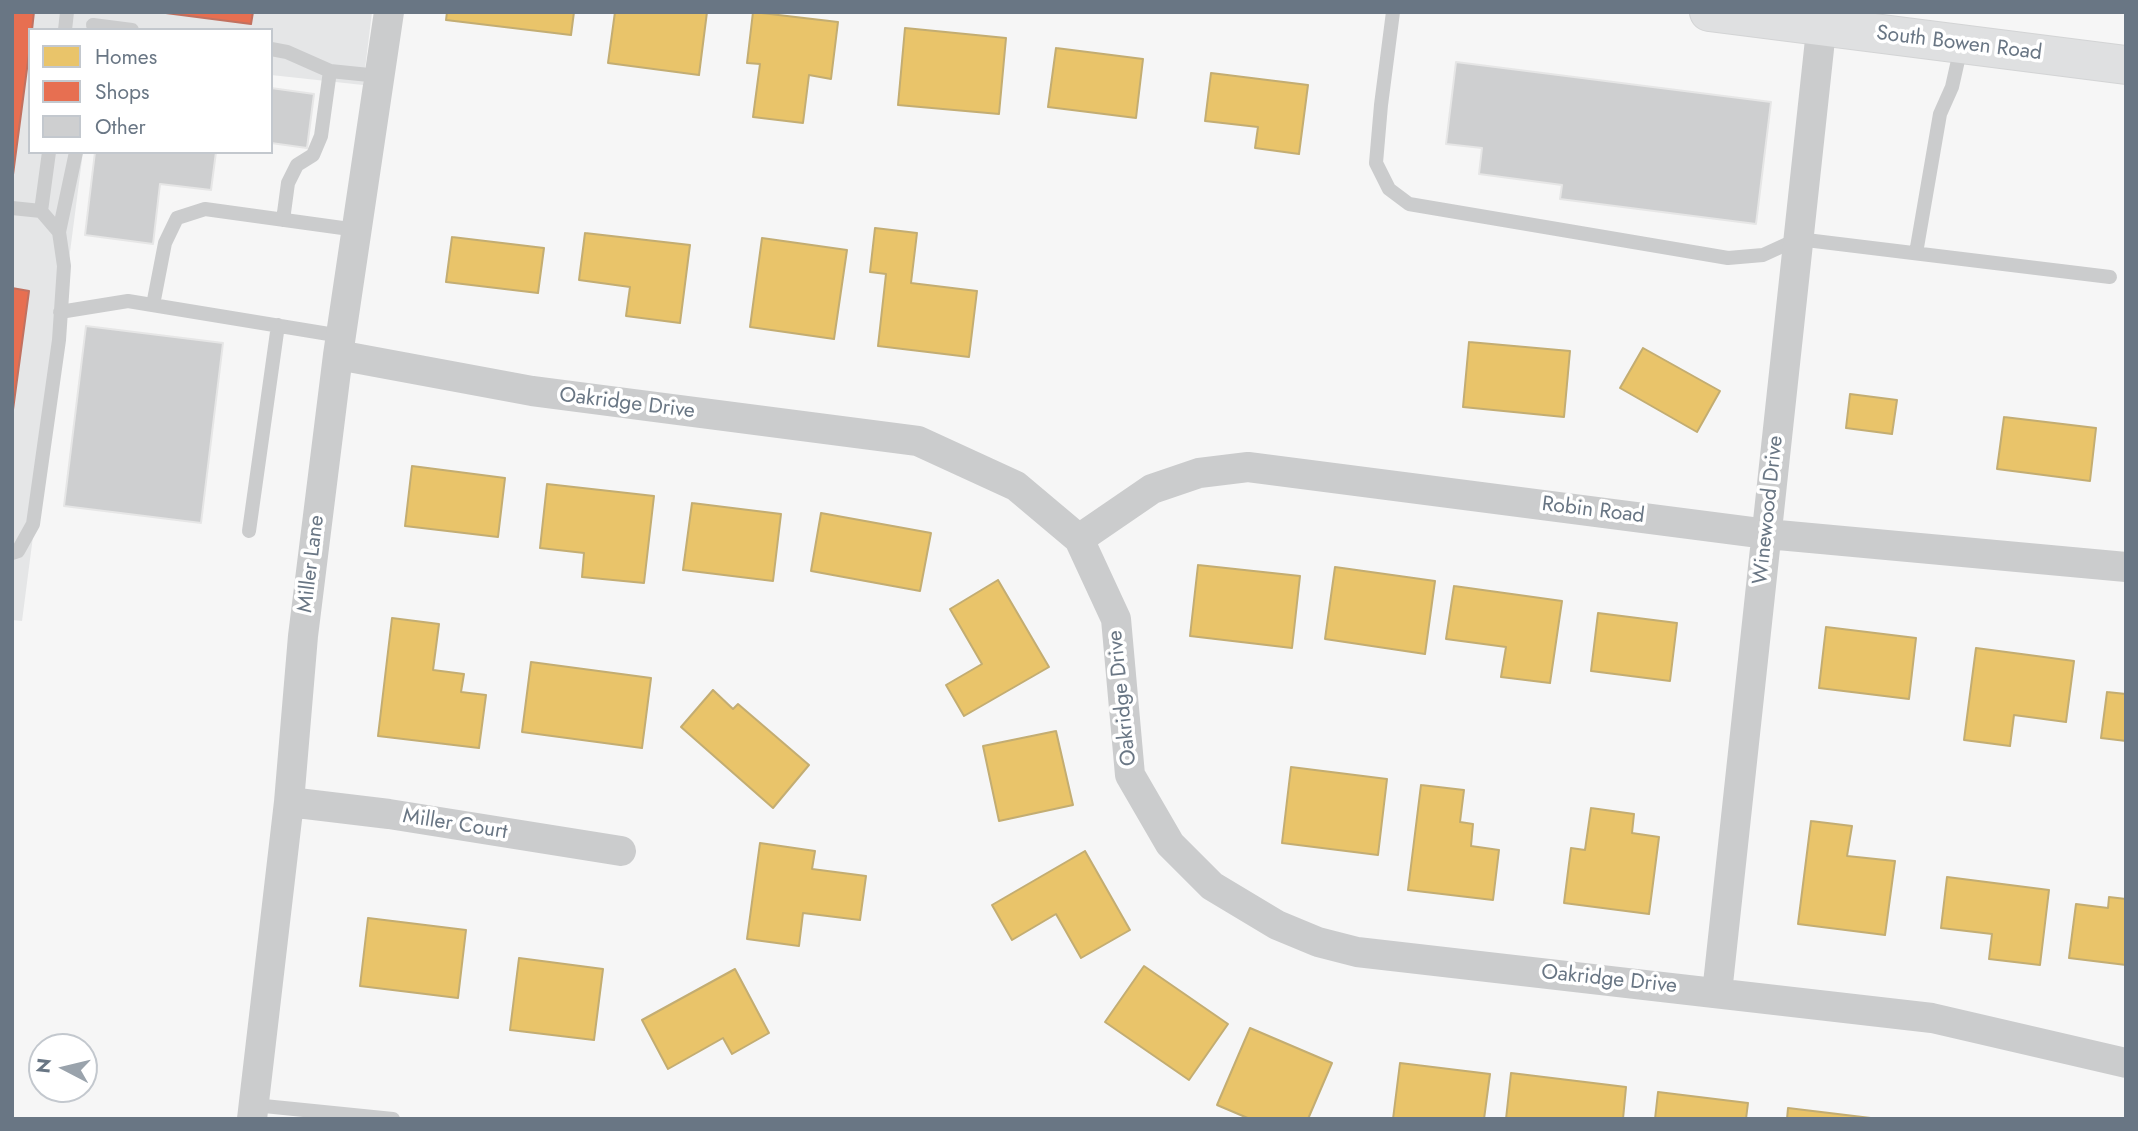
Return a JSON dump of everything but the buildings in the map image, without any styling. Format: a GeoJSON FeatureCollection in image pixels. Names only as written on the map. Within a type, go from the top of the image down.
{"type":"FeatureCollection","features":[{"type":"Feature","properties":{"kind":"main road","name":"South Bowen Road"},"geometry":{"type":"LineString","coordinates":[[1727,13],[1822,20],[1962,44],[2126,65]]}},
{"type":"Feature","properties":{"kind":"street","name":"Miller Lane"},"geometry":{"type":"LineString","coordinates":[[253,1112],[289,802],[303,636],[340,345],[389,12]]}},
{"type":"Feature","properties":{"kind":"street","name":"Winewood Drive"},"geometry":{"type":"LineString","coordinates":[[1717,993],[1822,20]]}},
{"type":"Feature","properties":{"kind":"street","name":"Oakridge Drive"},"geometry":{"type":"LineString","coordinates":[[340,345],[531,391],[918,441],[1016,485],[1079,539],[1116,619],[1130,775],[1170,844],[1212,886],[1277,925],[1318,942],[1357,952],[1932,1018],[2126,1063]]}},
{"type":"Feature","properties":{"kind":"street","name":"Robin Road"},"geometry":{"type":"LineString","coordinates":[[1079,539],[1152,489],[1199,473],[1248,467],[1767,534],[2126,567]]}},
{"type":"Feature","properties":{"kind":"street","name":"Miller Court"},"geometry":{"type":"LineString","coordinates":[[289,802],[389,814],[621,851]]}},
{"type":"Feature","properties":{"kind":"lane"},"geometry":{"type":"LineString","coordinates":[[1393,12],[1376,163],[1389,189],[1409,204],[1728,258],[1763,256],[1798,239],[2110,277]]}},
{"type":"Feature","properties":{"kind":"lane"},"geometry":{"type":"LineString","coordinates":[[93,22],[122,28]]}},
{"type":"Feature","properties":{"kind":"lane"},"geometry":{"type":"LineString","coordinates":[[1916,253],[1940,114],[1952,87],[1962,44]]}},
{"type":"Feature","properties":{"kind":"lane"},"geometry":{"type":"LineString","coordinates":[[273,49],[288,52],[330,71],[379,76]]}},
{"type":"Feature","properties":{"kind":"lane"},"geometry":{"type":"LineString","coordinates":[[284,220],[288,183],[297,165],[313,155],[321,136],[330,71]]}},
{"type":"Feature","properties":{"kind":"lane"},"geometry":{"type":"LineString","coordinates":[[41,211],[49,154]]}},
{"type":"Feature","properties":{"kind":"lane"},"geometry":{"type":"LineString","coordinates":[[12,552],[18,551],[33,524],[60,312],[64,266],[59,232],[76,154]]}},
{"type":"Feature","properties":{"kind":"lane"},"geometry":{"type":"LineString","coordinates":[[12,208],[41,211],[59,232]]}},
{"type":"Feature","properties":{"kind":"lane"},"geometry":{"type":"LineString","coordinates":[[153,305],[165,243],[177,218],[205,209],[357,230]]}},
{"type":"Feature","properties":{"kind":"lane"},"geometry":{"type":"LineString","coordinates":[[60,312],[128,301],[278,326],[340,345]]}},
{"type":"Feature","properties":{"kind":"lane"},"geometry":{"type":"LineString","coordinates":[[249,531],[278,326]]}},
{"type":"Feature","properties":{"kind":"lane"},"geometry":{"type":"LineString","coordinates":[[253,1112],[393,1119]]}},
{"type":"Feature","properties":{"kind":"shaded area"},"geometry":{"type":"Polygon","coordinates":[[[12,12],[372,12],[363,85],[273,75],[273,28],[28,28],[28,154],[83,154],[22,621],[12,620],[12,12]]]}}]}
